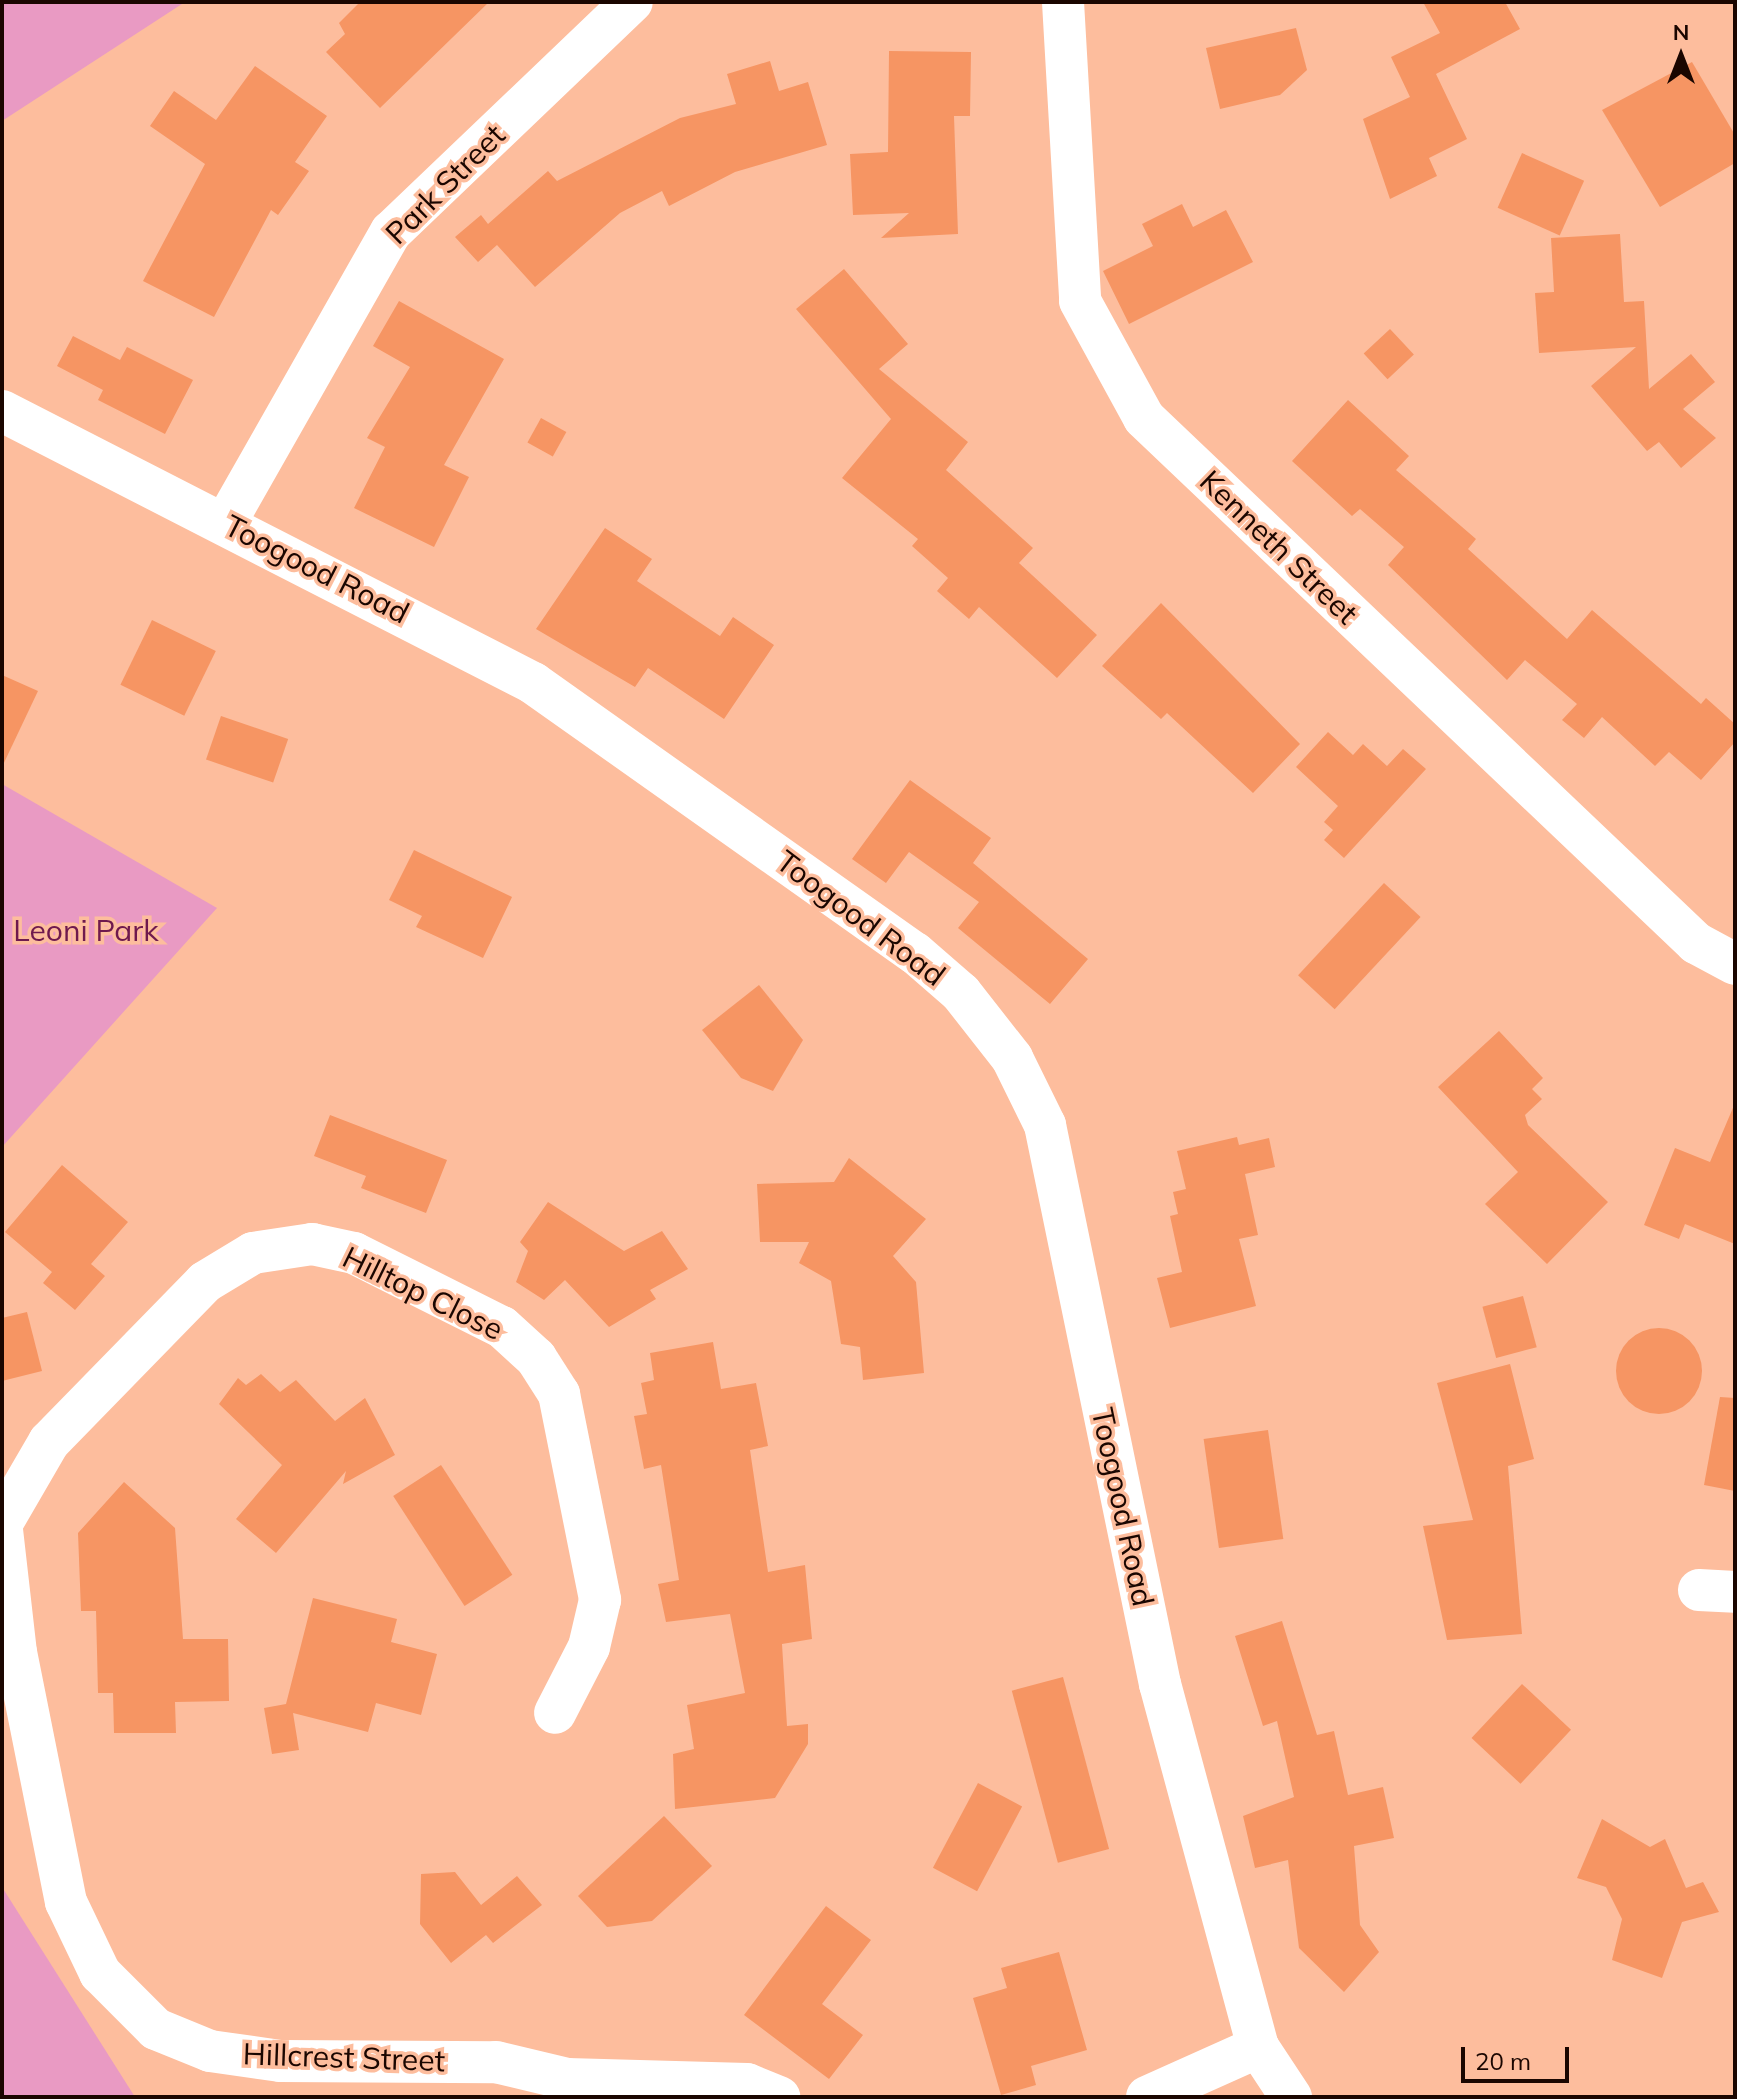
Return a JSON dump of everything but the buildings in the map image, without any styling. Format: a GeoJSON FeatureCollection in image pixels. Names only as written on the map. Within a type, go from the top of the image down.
{"type":"FeatureCollection","features":[{"type":"Feature","properties":{"kind":"street","name":"Park Street"},"geometry":{"type":"LineString","coordinates":[[226,522],[391,232],[632,2]]}},
{"type":"Feature","properties":{"kind":"street","name":"Kenneth Street"},"geometry":{"type":"LineString","coordinates":[[1063,2],[1080,301],[1144,418],[1696,943],[1735,964]]}},
{"type":"Feature","properties":{"kind":"street","name":"Toogood Road"},"geometry":{"type":"LineString","coordinates":[[2,411],[226,522],[533,683],[915,953],[961,993],[1012,1058],[1045,1125],[1160,1684],[1258,2047],[1291,2097]]}},
{"type":"Feature","properties":{"kind":"street","name":"Hilltop Close"},"geometry":{"type":"LineString","coordinates":[[2,1523],[49,1442],[205,1282],[253,1253],[312,1244],[354,1253],[502,1327],[536,1358],[559,1394],[600,1600],[589,1647],[555,1713]]}},
{"type":"Feature","properties":{"kind":"street","name":"Hillcrest Street"},"geometry":{"type":"LineString","coordinates":[[2,1530],[16,1652],[66,1902],[100,1973],[156,2029],[210,2051],[280,2061],[496,2062],[567,2079],[747,2084],[780,2097]]}},
{"type":"Feature","properties":{"kind":"street"},"geometry":{"type":"LineString","coordinates":[[1147,2097],[1258,2047]]}},
{"type":"Feature","properties":{"kind":"green space"},"geometry":{"type":"Polygon","coordinates":[[[2,2],[185,2],[2,121],[2,2]]]}},
{"type":"Feature","properties":{"kind":"green space","name":"Leoni Park"},"geometry":{"type":"Polygon","coordinates":[[[2,784],[217,908],[2,1147],[2,784]]]}},
{"type":"Feature","properties":{"kind":"green space"},"geometry":{"type":"Polygon","coordinates":[[[2,1887],[135,2097],[2,2097],[2,1887]]]}}]}
